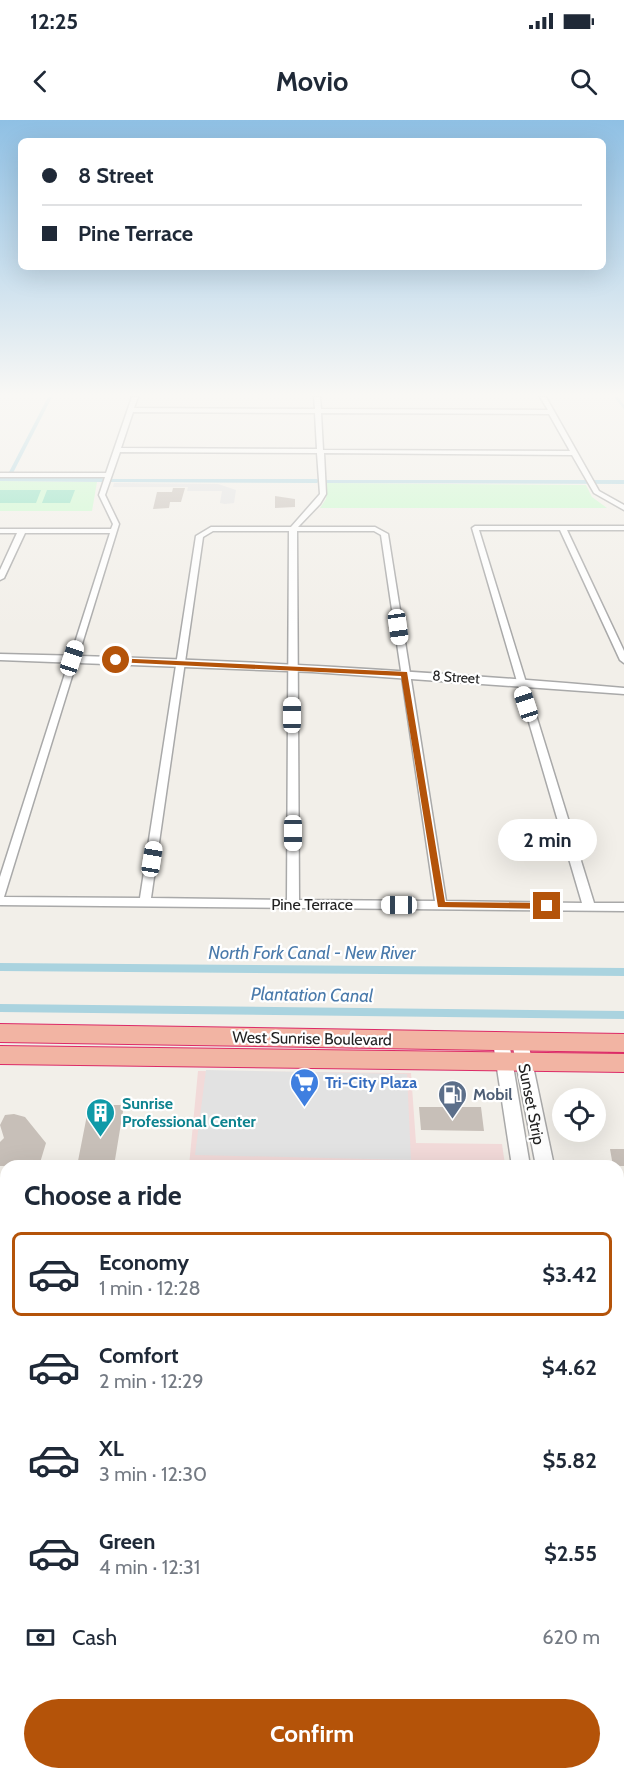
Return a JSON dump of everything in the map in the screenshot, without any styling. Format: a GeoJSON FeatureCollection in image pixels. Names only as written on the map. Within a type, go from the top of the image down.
{"type":"FeatureCollection","features":[{"type":"Feature","properties":{"kind":"highway","name":"West Sunrise Boulevard"},"geometry":{"type":"LineString","coordinates":[[0,1034],[184,1035],[512,1052],[624,1063]]}},
{"type":"Feature","properties":{"kind":"highway"},"geometry":{"type":"LineString","coordinates":[[0,1044],[148,1045],[184,1035]]}},
{"type":"Feature","properties":{"kind":"highway","name":"West Sunrise Boulevard"},"geometry":{"type":"LineString","coordinates":[[0,1055],[512,1052],[624,1043]]}},
{"type":"Feature","properties":{"kind":"street"},"geometry":{"type":"LineString","coordinates":[[293,904],[292,529],[301,516],[322,498],[321,474]]}},
{"type":"Feature","properties":{"kind":"street"},"geometry":{"type":"LineString","coordinates":[[587,474],[596,492],[624,508]]}},
{"type":"Feature","properties":{"kind":"street"},"geometry":{"type":"LineString","coordinates":[[0,475],[108,475],[102,495],[114,517],[114,531],[72,658],[0,895]]}},
{"type":"Feature","properties":{"kind":"street"},"geometry":{"type":"LineString","coordinates":[[589,906],[519,682],[475,528],[624,528]]}},
{"type":"Feature","properties":{"kind":"street"},"geometry":{"type":"LineString","coordinates":[[563,528],[624,660]]}},
{"type":"Feature","properties":{"kind":"street"},"geometry":{"type":"LineString","coordinates":[[145,902],[200,536],[211,529],[292,529],[381,530],[384,534],[441,905]]}},
{"type":"Feature","properties":{"kind":"street"},"geometry":{"type":"LineString","coordinates":[[0,531],[114,531]]}},
{"type":"Feature","properties":{"kind":"street"},"geometry":{"type":"LineString","coordinates":[[0,578],[22,531]]}},
{"type":"Feature","properties":{"kind":"street","name":"8 Street"},"geometry":{"type":"LineString","coordinates":[[0,657],[72,658],[405,674],[624,691]]}},
{"type":"Feature","properties":{"kind":"street","name":"Pine Terrace"},"geometry":{"type":"LineString","coordinates":[[0,901],[624,907]]}},
{"type":"Feature","properties":{"kind":"street","name":"Sunset Strip"},"geometry":{"type":"LineString","coordinates":[[512,1052],[521,1160]]}},
{"type":"Feature","properties":{"kind":"street","name":"Sunset Strip"},"geometry":{"type":"LineString","coordinates":[[512,1052],[543,1160]]}},
{"type":"Feature","properties":{"kind":"shaded area"},"geometry":{"type":"Polygon","coordinates":[[[114,483],[218,484],[236,490],[234,503],[225,504],[220,503],[222,491],[187,491],[188,487],[113,487],[114,483]]]}},
{"type":"Feature","properties":{"kind":"shaded area","name":"Tri-City Plaza"},"geometry":{"type":"Polygon","coordinates":[[[206,1070],[407,1074],[411,1160],[195,1155],[206,1070]]]}},
{"type":"Feature","properties":{"kind":"shaded area","name":"Tri-City Plaza"},"geometry":{"type":"Polygon","coordinates":[[[198,1071],[411,1073],[416,1143],[502,1144],[504,1160],[190,1160],[198,1071]]]}},
{"type":"Feature","properties":{"kind":"green space"},"geometry":{"type":"Polygon","coordinates":[[[0,481],[97,482],[92,511],[0,511],[0,481]]]}},
{"type":"Feature","properties":{"kind":"green space"},"geometry":{"type":"Polygon","coordinates":[[[327,483],[586,485],[592,497],[607,508],[320,508],[326,499],[327,483]]]}},
{"type":"Feature","properties":{"kind":"green space"},"geometry":{"type":"Polygon","coordinates":[[[0,490],[41,490],[36,503],[0,503],[0,490]]]}},
{"type":"Feature","properties":{"kind":"green space"},"geometry":{"type":"Polygon","coordinates":[[[47,490],[75,490],[70,503],[42,503],[47,490]]]}},
{"type":"Feature","properties":{"kind":"building"},"geometry":{"type":"Polygon","coordinates":[[[173,488],[185,488],[181,502],[170,502],[169,508],[153,509],[157,492],[172,492],[173,488]]]}},
{"type":"Feature","properties":{"kind":"building"},"geometry":{"type":"Polygon","coordinates":[[[275,496],[295,499],[295,507],[275,508],[275,496]]]}},
{"type":"Feature","properties":{"kind":"building","name":"Sunrise Professional Center"},"geometry":{"type":"Polygon","coordinates":[[[111,1105],[124,1105],[115,1160],[78,1160],[88,1110],[110,1110],[111,1105]]]}},
{"type":"Feature","properties":{"kind":"building","name":"Mobil"},"geometry":{"type":"Polygon","coordinates":[[[419,1107],[481,1107],[484,1131],[421,1130],[419,1107]]]}},
{"type":"Feature","properties":{"kind":"building"},"geometry":{"type":"Polygon","coordinates":[[[14,1114],[25,1117],[46,1143],[41,1160],[0,1160],[0,1142],[4,1138],[0,1125],[5,1115],[14,1114]]]}},
{"type":"Feature","properties":{"kind":"building"},"geometry":{"type":"Polygon","coordinates":[[[610,1149],[624,1149],[624,1160],[612,1160],[610,1149]]]}},
{"type":"Feature","properties":{"kind":"waterway"},"geometry":{"type":"LineString","coordinates":[[0,479],[102,480]]}},
{"type":"Feature","properties":{"kind":"waterway"},"geometry":{"type":"LineString","coordinates":[[111,480],[317,481]]}},
{"type":"Feature","properties":{"kind":"waterway"},"geometry":{"type":"LineString","coordinates":[[327,481],[624,482]]}},
{"type":"Feature","properties":{"kind":"waterway","name":"North Fork Canal - New River"},"geometry":{"type":"LineString","coordinates":[[0,967],[624,972]]}},
{"type":"Feature","properties":{"kind":"waterway","name":"Plantation Canal"},"geometry":{"type":"LineString","coordinates":[[0,1008],[624,1015]]}},
{"type":"Feature","properties":{"kind":"place","name":"Tri-City Plaza"},"geometry":{"type":"Point","coordinates":[304,1108]}},
{"type":"Feature","properties":{"kind":"place","name":"Mobil"},"geometry":{"type":"Point","coordinates":[452,1120]}},
{"type":"Feature","properties":{"kind":"place","name":"Sunrise Professional Center"},"geometry":{"type":"Point","coordinates":[101,1138]}},
{"type":"Feature","properties":{"kind":"route"},"geometry":{"type":"LineString","coordinates":[[116,660],[405,674],[441,905],[547,906]]}}]}
